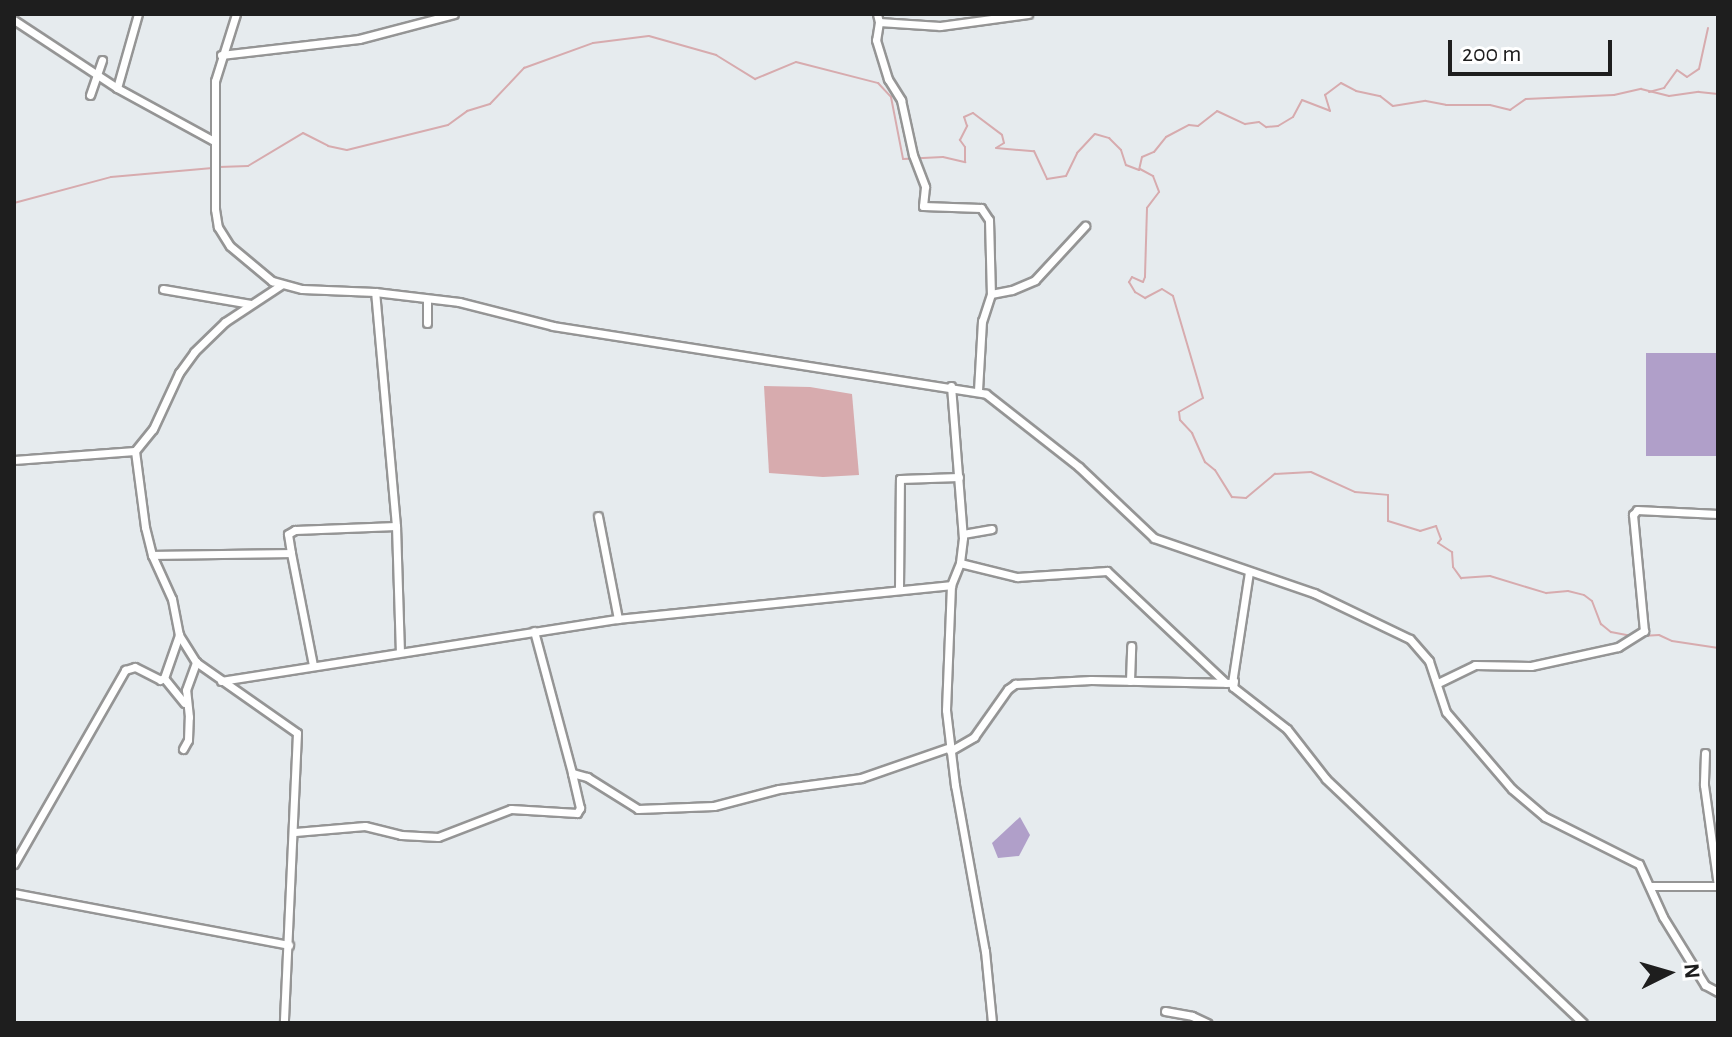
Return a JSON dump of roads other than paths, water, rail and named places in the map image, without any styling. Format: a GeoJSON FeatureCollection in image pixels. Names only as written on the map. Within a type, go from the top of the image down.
{"type":"FeatureCollection","features":[{"type":"Feature","properties":{"kind":"street"},"geometry":{"type":"LineString","coordinates":[[117,88],[138,14]]}},
{"type":"Feature","properties":{"kind":"street"},"geometry":{"type":"LineString","coordinates":[[236,14],[221,55],[214,100],[218,227],[237,253],[281,285],[459,302],[553,326],[978,391],[1012,412],[1079,467],[1154,538],[1314,593],[1410,639],[1429,661],[1446,712],[1512,789],[1545,817],[1639,864],[1663,917],[1705,985],[1718,992]]}},
{"type":"Feature","properties":{"kind":"street"},"geometry":{"type":"LineString","coordinates":[[221,55],[359,39],[454,14]]}},
{"type":"Feature","properties":{"kind":"street"},"geometry":{"type":"LineString","coordinates":[[978,391],[982,321],[991,294],[990,225],[986,212],[979,207],[923,206],[925,187],[914,160],[901,100],[888,79],[876,40],[878,18],[940,26],[1028,14]]}},
{"type":"Feature","properties":{"kind":"street"},"geometry":{"type":"LineString","coordinates":[[14,20],[117,88],[214,141]]}},
{"type":"Feature","properties":{"kind":"street"},"geometry":{"type":"LineString","coordinates":[[90,95],[102,60]]}},
{"type":"Feature","properties":{"kind":"street"},"geometry":{"type":"LineString","coordinates":[[991,294],[1012,290],[1035,280],[1085,226]]}},
{"type":"Feature","properties":{"kind":"street"},"geometry":{"type":"LineString","coordinates":[[14,460],[135,451],[153,429],[179,373],[194,352],[225,322],[281,285]]}},
{"type":"Feature","properties":{"kind":"street"},"geometry":{"type":"LineString","coordinates":[[163,289],[251,304]]}},
{"type":"Feature","properties":{"kind":"street"},"geometry":{"type":"LineString","coordinates":[[375,292],[396,526],[400,651]]}},
{"type":"Feature","properties":{"kind":"street"},"geometry":{"type":"LineString","coordinates":[[427,299],[427,323]]}},
{"type":"Feature","properties":{"kind":"street"},"geometry":{"type":"LineString","coordinates":[[951,386],[963,534],[960,563],[951,585],[946,666],[950,749],[985,951],[992,1023]]}},
{"type":"Feature","properties":{"kind":"street"},"geometry":{"type":"LineString","coordinates":[[135,451],[152,555],[172,599],[179,635],[196,662],[297,733],[295,832],[284,1023]]}},
{"type":"Feature","properties":{"kind":"street"},"geometry":{"type":"LineString","coordinates":[[899,588],[900,479],[959,477]]}},
{"type":"Feature","properties":{"kind":"street"},"geometry":{"type":"LineString","coordinates":[[1438,683],[1464,667],[1531,666],[1572,660],[1618,647],[1635,637],[1644,631],[1633,515],[1637,510],[1718,514]]}},
{"type":"Feature","properties":{"kind":"street"},"geometry":{"type":"LineString","coordinates":[[598,516],[618,619]]}},
{"type":"Feature","properties":{"kind":"street"},"geometry":{"type":"LineString","coordinates":[[313,665],[288,534],[295,530],[396,526]]}},
{"type":"Feature","properties":{"kind":"street"},"geometry":{"type":"LineString","coordinates":[[963,534],[992,529]]}},
{"type":"Feature","properties":{"kind":"street"},"geometry":{"type":"LineString","coordinates":[[152,555],[291,553]]}},
{"type":"Feature","properties":{"kind":"street"},"geometry":{"type":"LineString","coordinates":[[960,563],[1017,577],[1107,571],[1233,687],[1287,729],[1326,779],[1583,1023]]}},
{"type":"Feature","properties":{"kind":"street"},"geometry":{"type":"LineString","coordinates":[[1230,682],[1249,572]]}},
{"type":"Feature","properties":{"kind":"street"},"geometry":{"type":"LineString","coordinates":[[221,681],[618,619],[951,585]]}},
{"type":"Feature","properties":{"kind":"street"},"geometry":{"type":"LineString","coordinates":[[295,832],[365,826],[401,835],[438,837],[511,809],[577,813],[580,808],[572,773],[534,631]]}},
{"type":"Feature","properties":{"kind":"street"},"geometry":{"type":"LineString","coordinates":[[164,678],[179,635]]}},
{"type":"Feature","properties":{"kind":"street"},"geometry":{"type":"LineString","coordinates":[[1130,681],[1131,646]]}},
{"type":"Feature","properties":{"kind":"street"},"geometry":{"type":"LineString","coordinates":[[187,745],[189,717],[186,690],[196,662]]}},
{"type":"Feature","properties":{"kind":"street"},"geometry":{"type":"LineString","coordinates":[[14,864],[125,670],[135,667],[160,680],[164,678]]}},
{"type":"Feature","properties":{"kind":"street"},"geometry":{"type":"LineString","coordinates":[[164,678],[181,696],[189,717]]}},
{"type":"Feature","properties":{"kind":"street"},"geometry":{"type":"LineString","coordinates":[[572,773],[587,777],[638,809],[687,809],[779,789],[841,783],[950,749],[974,737],[1008,689],[1015,684],[1045,680],[1230,682]]}},
{"type":"Feature","properties":{"kind":"street"},"geometry":{"type":"LineString","coordinates":[[1650,886],[1718,886],[1704,785],[1705,753]]}},
{"type":"Feature","properties":{"kind":"street"},"geometry":{"type":"LineString","coordinates":[[14,893],[289,945]]}},
{"type":"Feature","properties":{"kind":"street"},"geometry":{"type":"LineString","coordinates":[[1165,1011],[1192,1016],[1207,1023]]}},
{"type":"Feature","properties":{"kind":"waterway"},"geometry":{"type":"LineString","coordinates":[[1649,92],[1664,88],[1677,70],[1687,77],[1699,69],[1708,28]]}},
{"type":"Feature","properties":{"kind":"waterway"},"geometry":{"type":"LineString","coordinates":[[219,167],[248,166],[303,133],[328,146],[347,150],[448,125],[467,111],[490,104],[524,68],[593,43],[649,36],[716,55],[755,79],[796,62],[878,83],[891,97],[903,159],[943,157],[965,162],[965,147],[960,140],[967,126],[964,117],[973,113],[1002,135],[1004,143],[996,148],[1034,151],[1047,179],[1066,176],[1077,153],[1095,134],[1109,138],[1121,150],[1126,165],[1139,170],[1142,157],[1154,152],[1166,137],[1189,125],[1198,126],[1217,111],[1245,124],[1259,122],[1266,127],[1278,126],[1293,117],[1302,100],[1330,111],[1325,95],[1341,83],[1356,91],[1380,96],[1393,106],[1426,101],[1446,105],[1490,105],[1510,110],[1526,99],[1614,95],[1641,89],[1669,96],[1699,92],[1718,94]]}},
{"type":"Feature","properties":{"kind":"waterway"},"geometry":{"type":"LineString","coordinates":[[14,203],[111,177],[213,168]]}},
{"type":"Feature","properties":{"kind":"waterway"},"geometry":{"type":"LineString","coordinates":[[1140,169],[1153,176],[1159,192],[1147,208],[1145,277],[1143,282],[1132,277],[1129,282],[1135,292],[1145,298],[1162,289],[1173,296],[1203,398],[1179,412],[1180,420],[1192,433],[1205,462],[1215,470],[1232,497],[1246,498],[1275,474],[1311,472],[1355,492],[1388,495],[1388,521],[1420,531],[1436,526],[1441,539],[1438,543],[1452,552],[1453,567],[1461,578],[1490,576],[1546,593],[1568,591],[1584,595],[1592,601],[1601,624],[1611,632],[1632,636]]}},
{"type":"Feature","properties":{"kind":"waterway"},"geometry":{"type":"LineString","coordinates":[[1642,636],[1659,635],[1672,641],[1718,648]]}}]}
